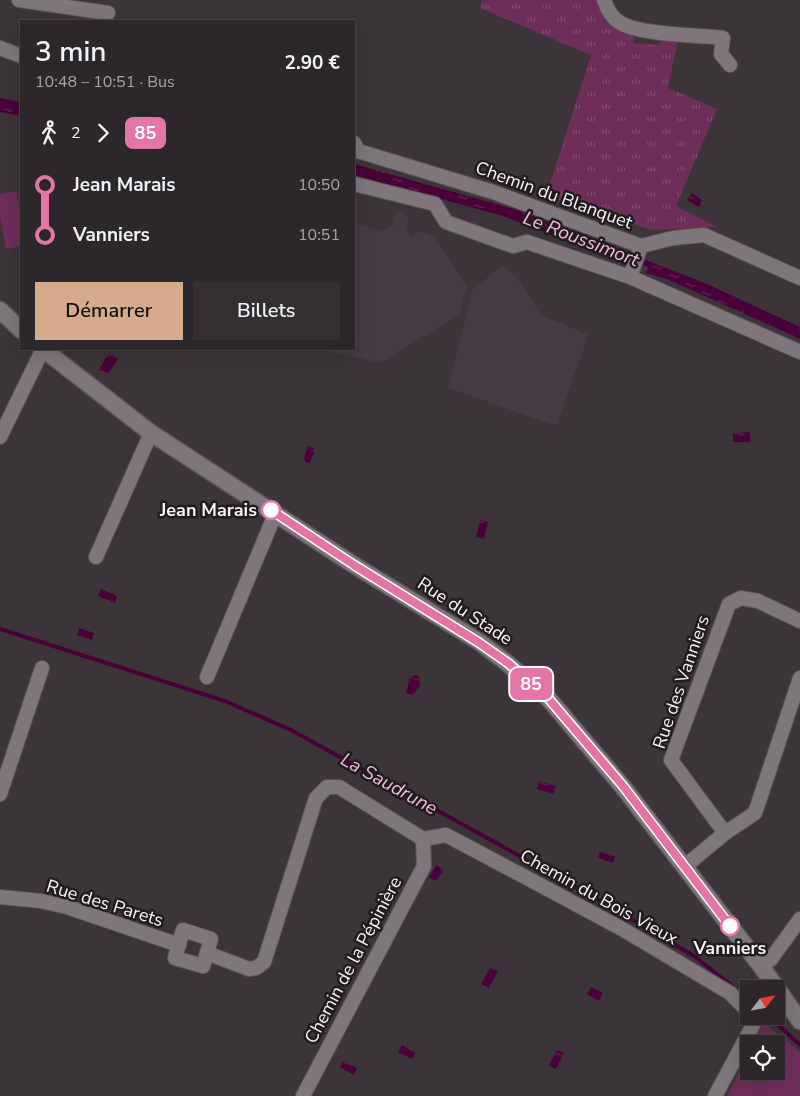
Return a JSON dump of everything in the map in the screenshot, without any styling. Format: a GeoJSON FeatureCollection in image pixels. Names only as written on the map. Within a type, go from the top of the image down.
{"type":"FeatureCollection","features":[{"type":"Feature","properties":{"kind":"street"},"geometry":{"type":"LineString","coordinates":[[19,0],[108,13]]}},
{"type":"Feature","properties":{"kind":"street"},"geometry":{"type":"LineString","coordinates":[[604,0],[613,17],[620,23],[637,30],[723,38],[721,54],[730,65]]}},
{"type":"Feature","properties":{"kind":"street"},"geometry":{"type":"LineString","coordinates":[[0,48],[20,56]]}},
{"type":"Feature","properties":{"kind":"street","name":"Chemin du Blanquet"},"geometry":{"type":"LineString","coordinates":[[355,145],[358,151],[493,192],[641,246],[673,238],[704,236],[800,278]]}},
{"type":"Feature","properties":{"kind":"street"},"geometry":{"type":"LineString","coordinates":[[355,184],[435,204],[446,222],[513,246],[528,242],[630,277],[800,352]]}},
{"type":"Feature","properties":{"kind":"street"},"geometry":{"type":"LineString","coordinates":[[630,277],[641,246]]}},
{"type":"Feature","properties":{"kind":"street"},"geometry":{"type":"LineString","coordinates":[[0,310],[20,329]]}},
{"type":"Feature","properties":{"kind":"street"},"geometry":{"type":"LineString","coordinates":[[0,437],[43,350]]}},
{"type":"Feature","properties":{"kind":"street","name":"Rue du Stade"},"geometry":{"type":"LineString","coordinates":[[44,350],[151,433],[276,512],[354,565],[471,637],[508,663],[548,698],[623,786],[761,966],[769,980]]}},
{"type":"Feature","properties":{"kind":"street"},"geometry":{"type":"LineString","coordinates":[[96,558],[151,433]]}},
{"type":"Feature","properties":{"kind":"street"},"geometry":{"type":"LineString","coordinates":[[206,677],[276,512]]}},
{"type":"Feature","properties":{"kind":"street","name":"Rue des Vanniers"},"geometry":{"type":"LineString","coordinates":[[725,833],[671,760],[730,604],[741,598],[758,601],[800,621]]}},
{"type":"Feature","properties":{"kind":"street"},"geometry":{"type":"LineString","coordinates":[[0,794],[42,668]]}},
{"type":"Feature","properties":{"kind":"street"},"geometry":{"type":"LineString","coordinates":[[684,867],[725,833],[755,813],[800,678]]}},
{"type":"Feature","properties":{"kind":"street","name":"Rue des Parets"},"geometry":{"type":"LineString","coordinates":[[0,897],[41,901],[67,907],[174,943],[175,958],[203,966],[207,953],[250,969],[256,968],[264,962],[316,798],[327,787],[339,787],[423,839]]}},
{"type":"Feature","properties":{"kind":"street","name":"Chemin du Bois Vieux"},"geometry":{"type":"LineString","coordinates":[[423,839],[446,835],[624,930],[730,993],[740,1003]]}},
{"type":"Feature","properties":{"kind":"street","name":"Chemin de la Pépinière"},"geometry":{"type":"LineString","coordinates":[[303,1096],[424,866],[423,839]]}},
{"type":"Feature","properties":{"kind":"street"},"geometry":{"type":"LineString","coordinates":[[761,966],[771,959],[800,918]]}},
{"type":"Feature","properties":{"kind":"street","name":"Rue du Stade"},"geometry":{"type":"LineString","coordinates":[[785,1003],[800,1021]]}},
{"type":"Feature","properties":{"kind":"street"},"geometry":{"type":"LineString","coordinates":[[715,1096],[750,1025]]}},
{"type":"Feature","properties":{"kind":"shaded area"},"geometry":{"type":"Polygon","coordinates":[[[404,212],[409,219],[405,227],[412,237],[421,231],[436,238],[467,287],[459,315],[380,363],[326,350],[355,350],[355,223],[382,231],[394,224],[393,218],[397,213],[404,212]]]}},
{"type":"Feature","properties":{"kind":"shaded area"},"geometry":{"type":"Polygon","coordinates":[[[503,266],[516,276],[541,315],[589,335],[556,426],[448,388],[473,288],[503,266]]]}},
{"type":"Feature","properties":{"kind":"green space"},"geometry":{"type":"Polygon","coordinates":[[[482,0],[598,0],[634,34],[633,43],[660,45],[661,37],[678,39],[668,88],[717,109],[676,206],[717,227],[652,230],[546,196],[591,55],[480,8],[482,0]]]}},
{"type":"Feature","properties":{"kind":"green space"},"geometry":{"type":"Polygon","coordinates":[[[16,191],[20,214],[20,246],[6,249],[0,217],[0,194],[16,191]]]}},
{"type":"Feature","properties":{"kind":"green space"},"geometry":{"type":"Polygon","coordinates":[[[763,1025],[766,1025],[779,1035],[758,1035],[763,1025]]]}},
{"type":"Feature","properties":{"kind":"green space"},"geometry":{"type":"Polygon","coordinates":[[[785,1040],[800,1052],[800,1096],[727,1096],[740,1071],[740,1080],[785,1080],[785,1040]]]}},
{"type":"Feature","properties":{"kind":"water"},"geometry":{"type":"Polygon","coordinates":[[[0,98],[20,102],[20,116],[0,112],[0,98]]]}},
{"type":"Feature","properties":{"kind":"water","name":"Le Roussimort"},"geometry":{"type":"Polygon","coordinates":[[[355,164],[517,210],[705,283],[800,327],[800,339],[667,279],[646,273],[648,267],[639,264],[637,269],[503,216],[355,175],[355,164]]]}},
{"type":"Feature","properties":{"kind":"water"},"geometry":{"type":"Polygon","coordinates":[[[692,193],[702,200],[699,207],[687,200],[692,193]]]}},
{"type":"Feature","properties":{"kind":"water"},"geometry":{"type":"Polygon","coordinates":[[[108,354],[118,359],[108,374],[99,370],[108,354]]]}},
{"type":"Feature","properties":{"kind":"water"},"geometry":{"type":"Polygon","coordinates":[[[750,432],[751,442],[733,442],[733,433],[750,432]]]}},
{"type":"Feature","properties":{"kind":"water"},"geometry":{"type":"Polygon","coordinates":[[[308,446],[315,449],[310,463],[303,461],[308,446]]]}},
{"type":"Feature","properties":{"kind":"water"},"geometry":{"type":"Polygon","coordinates":[[[480,520],[488,522],[484,539],[476,537],[480,520]]]}},
{"type":"Feature","properties":{"kind":"water"},"geometry":{"type":"Polygon","coordinates":[[[101,589],[117,596],[115,603],[98,596],[101,589]]]}},
{"type":"Feature","properties":{"kind":"water"},"geometry":{"type":"Polygon","coordinates":[[[79,628],[94,633],[92,640],[77,635],[79,628]]]}},
{"type":"Feature","properties":{"kind":"water"},"geometry":{"type":"Polygon","coordinates":[[[416,675],[419,677],[420,686],[413,695],[406,693],[410,677],[416,675]]]}},
{"type":"Feature","properties":{"kind":"water"},"geometry":{"type":"Polygon","coordinates":[[[539,781],[556,786],[553,794],[537,789],[539,781]]]}},
{"type":"Feature","properties":{"kind":"water"},"geometry":{"type":"Polygon","coordinates":[[[600,852],[615,856],[613,863],[598,858],[600,852]]]}},
{"type":"Feature","properties":{"kind":"water"},"geometry":{"type":"Polygon","coordinates":[[[436,865],[444,870],[436,881],[429,878],[436,865]]]}},
{"type":"Feature","properties":{"kind":"water"},"geometry":{"type":"Polygon","coordinates":[[[490,968],[498,971],[489,988],[481,984],[490,968]]]}},
{"type":"Feature","properties":{"kind":"water"},"geometry":{"type":"Polygon","coordinates":[[[591,987],[603,993],[599,1001],[587,994],[591,987]]]}},
{"type":"Feature","properties":{"kind":"water"},"geometry":{"type":"Polygon","coordinates":[[[402,1045],[415,1053],[412,1059],[398,1052],[402,1045]]]}},
{"type":"Feature","properties":{"kind":"water"},"geometry":{"type":"Polygon","coordinates":[[[557,1050],[564,1053],[556,1069],[549,1065],[557,1050]]]}},
{"type":"Feature","properties":{"kind":"water"},"geometry":{"type":"Polygon","coordinates":[[[343,1061],[357,1068],[354,1075],[340,1067],[343,1061]]]}},
{"type":"Feature","properties":{"kind":"waterway","name":"La Saudrune"},"geometry":{"type":"LineString","coordinates":[[0,629],[225,701],[291,730],[578,888],[694,956],[733,987]]}},
{"type":"Feature","properties":{"kind":"waterway","name":"La Saudrune"},"geometry":{"type":"LineString","coordinates":[[778,1025],[800,1045]]}},
{"type":"Feature","properties":{"kind":"bus line","name":"85"},"geometry":{"type":"LineString","coordinates":[[271,510],[354,565],[478,642],[508,663],[548,698],[623,786],[730,926]]}},
{"type":"Feature","properties":{"kind":"place","name":"Jean Marais"},"geometry":{"type":"Point","coordinates":[271,510]}},
{"type":"Feature","properties":{"kind":"place","name":"Vanniers"},"geometry":{"type":"Point","coordinates":[730,926]}}]}
